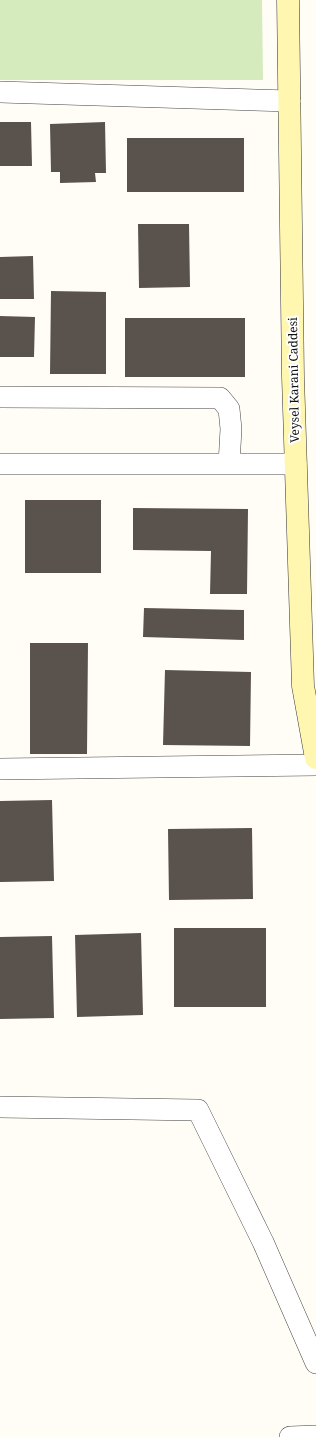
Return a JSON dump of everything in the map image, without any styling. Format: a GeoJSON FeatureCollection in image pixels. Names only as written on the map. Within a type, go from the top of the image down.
{"type":"FeatureCollection","features":[{"type":"Feature","properties":{"kind":"main road","name":"Veysel Karani Caddesi"},"geometry":{"type":"LineString","coordinates":[[288,0],[296,464],[303,686],[316,758]]}},
{"type":"Feature","properties":{"kind":"street"},"geometry":{"type":"LineString","coordinates":[[0,92],[290,101]]}},
{"type":"Feature","properties":{"kind":"street"},"geometry":{"type":"LineString","coordinates":[[0,397],[220,398],[229,409],[231,429],[229,464]]}},
{"type":"Feature","properties":{"kind":"street"},"geometry":{"type":"LineString","coordinates":[[0,464],[296,464]]}},
{"type":"Feature","properties":{"kind":"street"},"geometry":{"type":"LineString","coordinates":[[0,769],[316,764]]}},
{"type":"Feature","properties":{"kind":"street"},"geometry":{"type":"LineString","coordinates":[[0,1107],[198,1110],[263,1242],[316,1363]]}},
{"type":"Feature","properties":{"kind":"street"},"geometry":{"type":"LineString","coordinates":[[290,1437],[316,1436]]}},
{"type":"Feature","properties":{"kind":"green space"},"geometry":{"type":"Polygon","coordinates":[[[0,0],[262,0],[263,80],[0,80],[0,0]]]}},
{"type":"Feature","properties":{"kind":"building"},"geometry":{"type":"Polygon","coordinates":[[[0,122],[31,122],[32,166],[0,166],[0,122]]]}},
{"type":"Feature","properties":{"kind":"building"},"geometry":{"type":"Polygon","coordinates":[[[105,122],[106,173],[95,173],[96,182],[60,183],[60,172],[51,172],[50,124],[105,122]]]}},
{"type":"Feature","properties":{"kind":"building"},"geometry":{"type":"Polygon","coordinates":[[[127,138],[244,138],[244,192],[127,192],[127,138]]]}},
{"type":"Feature","properties":{"kind":"building"},"geometry":{"type":"Polygon","coordinates":[[[138,224],[189,224],[190,287],[139,288],[138,224]]]}},
{"type":"Feature","properties":{"kind":"building"},"geometry":{"type":"Polygon","coordinates":[[[33,256],[34,299],[0,299],[0,257],[33,256]]]}},
{"type":"Feature","properties":{"kind":"building"},"geometry":{"type":"Polygon","coordinates":[[[51,291],[106,292],[106,374],[50,374],[51,291]]]}},
{"type":"Feature","properties":{"kind":"building"},"geometry":{"type":"Polygon","coordinates":[[[0,316],[35,317],[34,357],[0,357],[0,316]]]}},
{"type":"Feature","properties":{"kind":"building"},"geometry":{"type":"Polygon","coordinates":[[[125,318],[245,318],[245,377],[125,377],[125,318]]]}},
{"type":"Feature","properties":{"kind":"building"},"geometry":{"type":"Polygon","coordinates":[[[25,500],[101,500],[101,573],[25,573],[25,500]]]}},
{"type":"Feature","properties":{"kind":"building"},"geometry":{"type":"Polygon","coordinates":[[[133,508],[248,509],[247,594],[210,594],[211,551],[133,550],[133,508]]]}},
{"type":"Feature","properties":{"kind":"building"},"geometry":{"type":"Polygon","coordinates":[[[144,608],[244,610],[244,640],[143,637],[144,608]]]}},
{"type":"Feature","properties":{"kind":"building"},"geometry":{"type":"Polygon","coordinates":[[[30,643],[88,643],[87,754],[30,754],[30,643]]]}},
{"type":"Feature","properties":{"kind":"building"},"geometry":{"type":"Polygon","coordinates":[[[165,670],[251,672],[250,746],[163,745],[165,670]]]}},
{"type":"Feature","properties":{"kind":"building"},"geometry":{"type":"Polygon","coordinates":[[[52,800],[54,881],[0,882],[0,801],[52,800]]]}},
{"type":"Feature","properties":{"kind":"building"},"geometry":{"type":"Polygon","coordinates":[[[252,828],[253,899],[169,900],[168,829],[252,828]]]}},
{"type":"Feature","properties":{"kind":"building"},"geometry":{"type":"Polygon","coordinates":[[[174,928],[266,928],[266,1007],[174,1007],[174,928]]]}},
{"type":"Feature","properties":{"kind":"building"},"geometry":{"type":"Polygon","coordinates":[[[141,933],[143,1015],[77,1017],[75,935],[141,933]]]}},
{"type":"Feature","properties":{"kind":"building"},"geometry":{"type":"Polygon","coordinates":[[[52,936],[54,1018],[0,1019],[0,937],[52,936]]]}}]}
